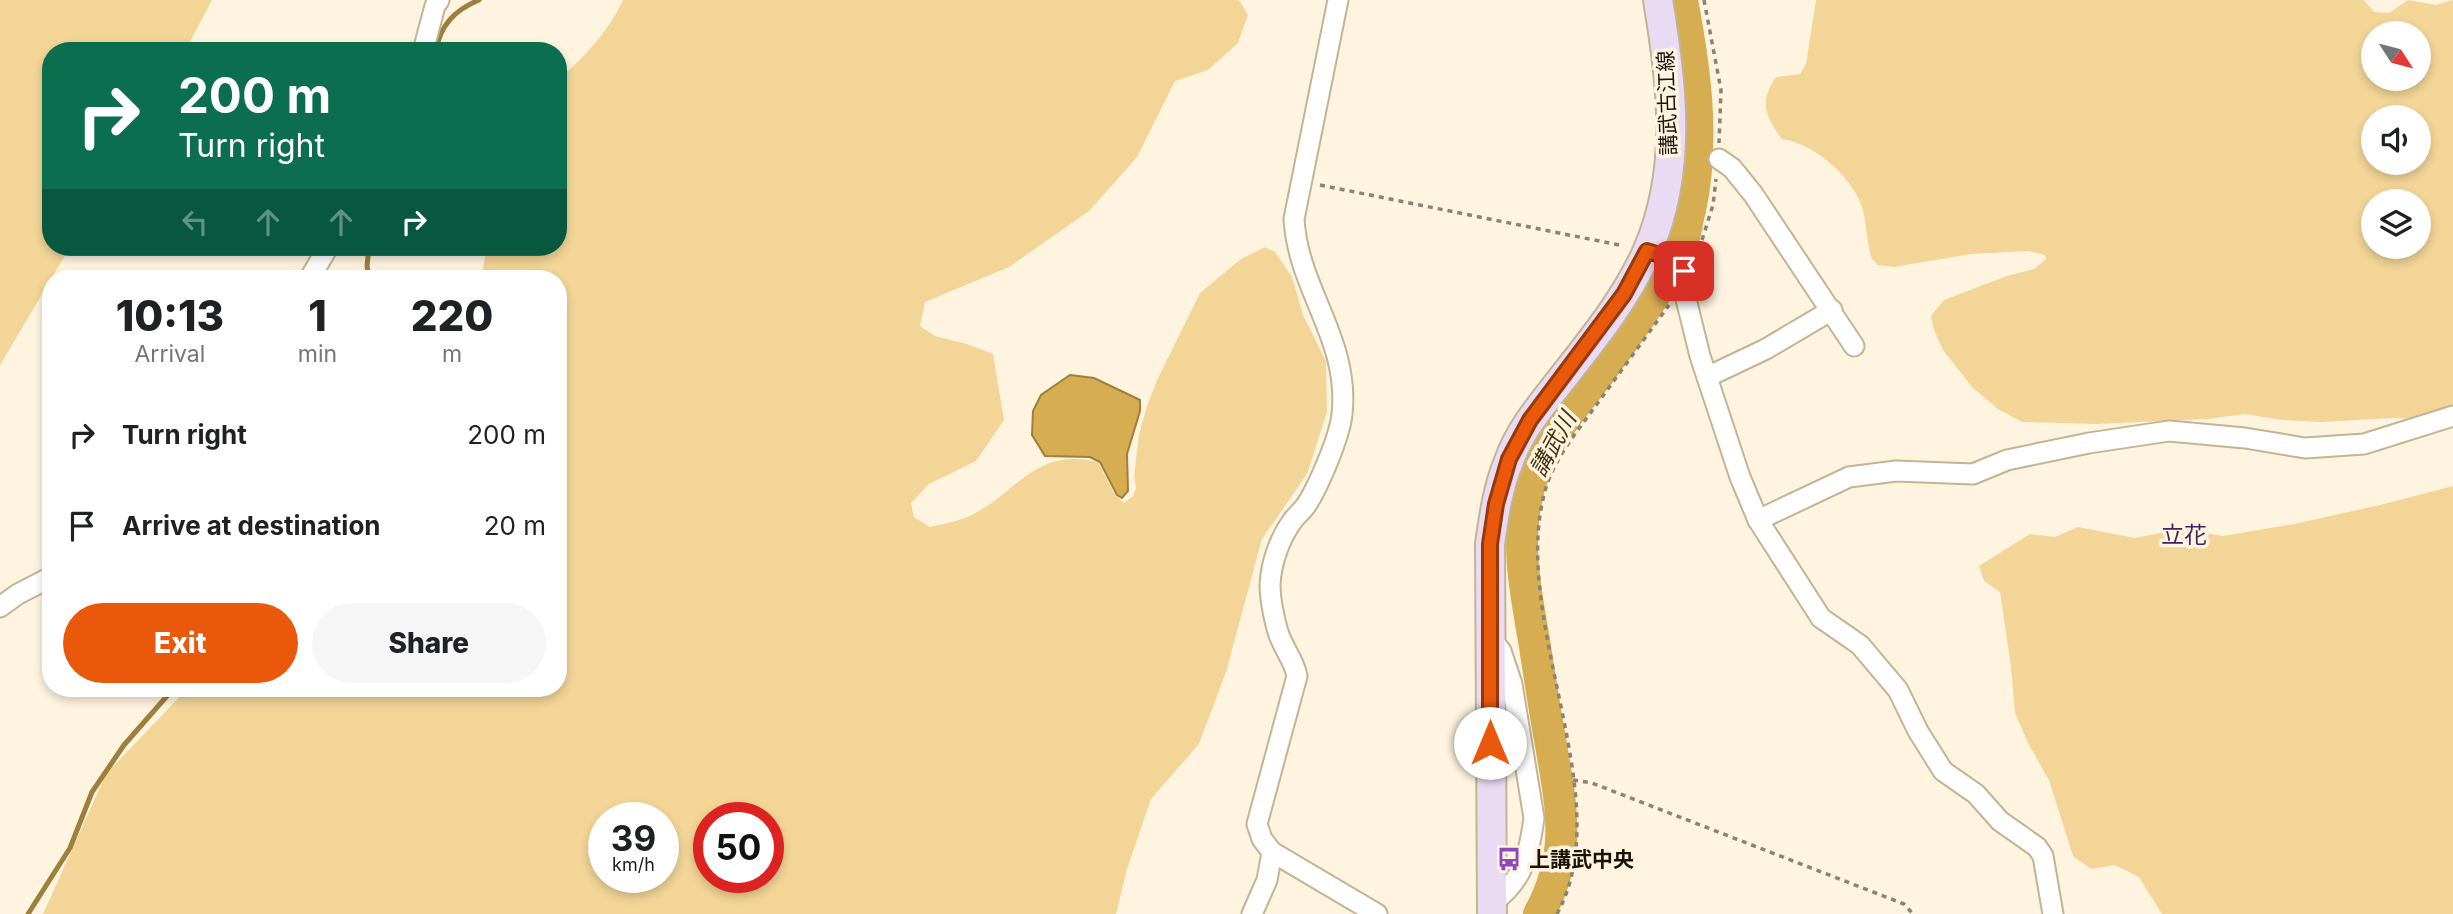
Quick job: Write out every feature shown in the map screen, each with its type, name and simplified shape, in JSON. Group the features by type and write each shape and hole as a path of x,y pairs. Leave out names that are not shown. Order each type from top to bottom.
{"main road":[{"name":"講武古江線","path":"1492,909 1489,637 1490,544 1496,504 1509,459 1530,420 1655,254 1672,142 1671,76 1658,0"}],"street":[{"path":"425,42 439,0"},
{"path":"1338,0 1294,219 1295,244 1339,357 1343,387 1342,417 1329,457 1307,504 1293,520 1278,545 1270,585 1278,632 1295,666 1297,676 1257,824 1262,839 1272,852 1377,914"},
{"path":"1719,159 1732,168 1753,194 1854,346"},
{"path":"1655,254 1686,274 1686,299 1707,377 1740,477 1758,520 1821,618 1860,645 1898,690 1942,771 1976,794 2000,821 2037,847 2043,856 2053,914"},
{"path":"1707,377 1766,349 1832,310"},
{"path":"1758,520 1849,478 1896,471 1973,474 2007,460 2089,443 2169,431 2245,438 2305,448 2364,444 2453,416"},
{"path":"0,607 42,582"},
{"path":"1489,637 1501,651 1512,684 1534,818 1532,837 1519,875 1509,891 1492,909"},
{"path":"1252,914 1266,880 1272,852"}],"path":[{"path":"1557,914 1570,883 1576,854 1576,822 1573,780 1546,645 1542,608 1537,554 1544,494 1564,449 1686,274 1713,205 1719,159 1721,90 1704,0"},
{"path":"1300,181 1655,254"},
{"path":"1573,780 1592,783 1903,904 1913,914"}],"shaded area":[{"path":"0,0 212,0 190,42 42,42 42,256 65,256 56,270 42,270 42,294 0,365"},
{"path":"623,0 1239,0 1248,15 1238,43 1208,70 1175,81 1137,157 1089,211 1009,267 925,302 920,326 935,336 993,354 1004,420 976,461 929,484 911,503 914,517 930,527 967,517 984,508 1026,476 1057,461 1076,459 1098,462 1115,495 1124,503 1133,496 1136,488 1134,476 1139,435 1147,406 1200,293 1241,259 1265,247 1275,252 1292,277 1303,315 1326,361 1327,412 1307,474 1262,539 1226,672 1199,744 1151,799 1127,869 1116,914 43,914 106,774 179,697 567,697 567,270 483,270 485,256 567,256 567,71 595,43"},
{"path":"1816,0 2364,0 2374,12 2389,13 2408,0 2436,5 2453,0 2453,406 2418,419 2322,422 2282,420 2245,414 2207,419 2097,424 2022,422 1998,409 1972,387 1943,350 1931,316 1944,300 2007,276 2034,269 2046,259 2045,255 2028,251 1971,254 1894,267 1878,265 1870,252 1861,204 1848,182 1818,154 1782,139 1768,116 1767,94 1776,77 1800,74 1806,64"},
{"path":"1070,375 1094,378 1140,400 1140,411 1127,454 1128,491 1122,498 1117,495 1100,462 1090,457 1045,456 1032,435 1033,411 1041,395"},
{"path":"2453,486 2453,914 2162,914 2139,877 2115,865 2091,869 2073,856 2049,780 2015,713 2000,592 1984,581 1979,566 2030,534 2055,537 2078,527 2135,538 2181,529 2223,536 2294,524"}],"waterway":[{"path":"438,42 450,20 479,0"},
{"name":"講武川","path":"1539,914 1557,870 1561,828 1558,786 1525,583 1522,545 1525,507 1535,470 1552,438 1649,304 1683,241 1694,184 1697,131 1691,52 1682,0"},
{"path":"368,256 368,270"},
{"path":"28,914 70,848 92,792 124,745 166,697"}],"place":[{"name":"上講武中央","path":"1509,859"}],"district":[{"name":"立花","path":"2184,535"}],"route":[{"path":"1490,743 1490,544 1496,504 1509,459 1530,420 1624,294 1647,251 1663,256 1684,271"}]}
